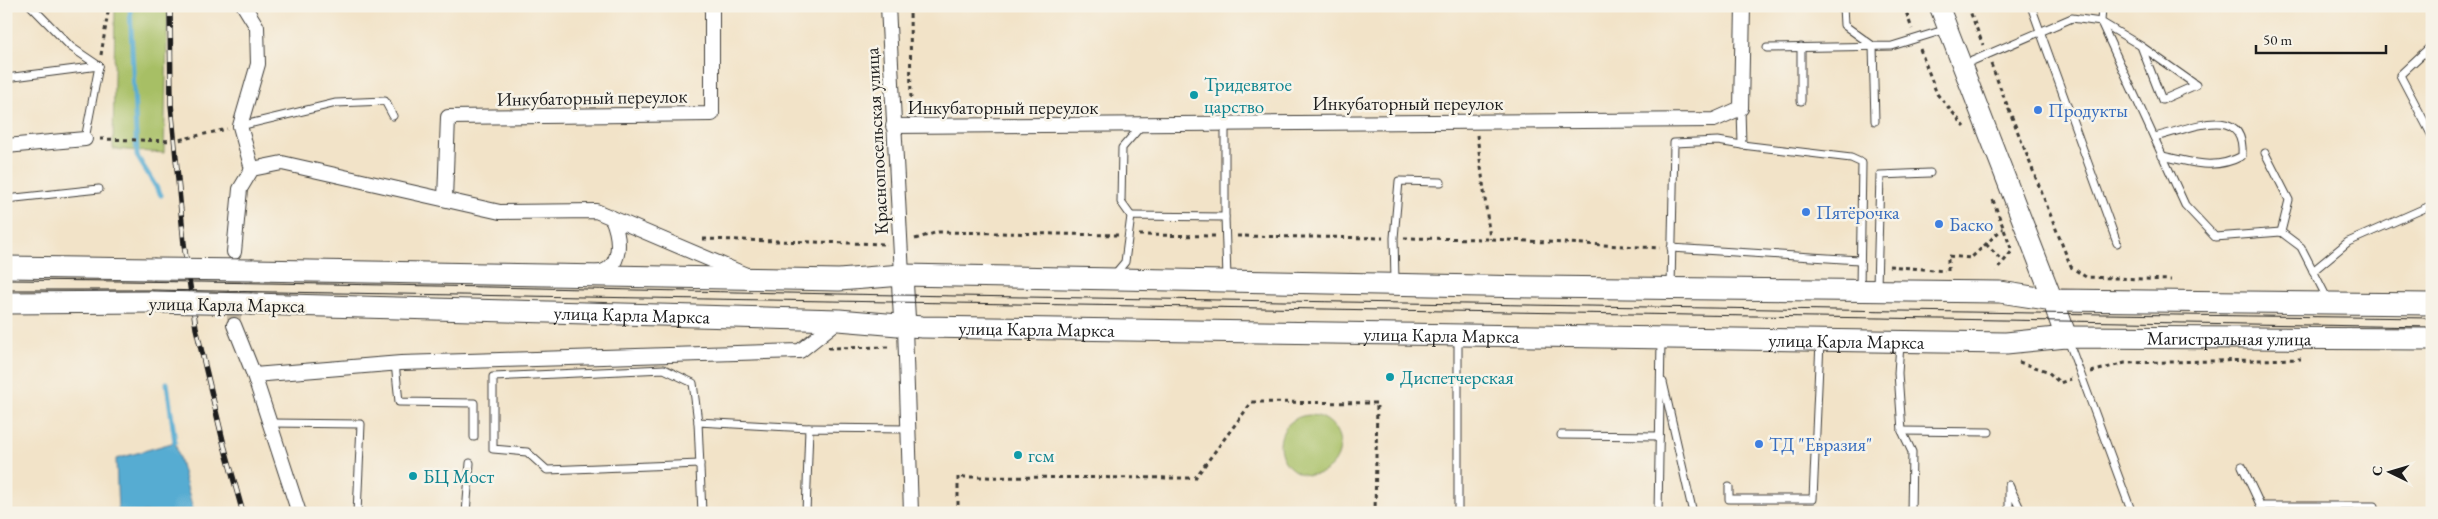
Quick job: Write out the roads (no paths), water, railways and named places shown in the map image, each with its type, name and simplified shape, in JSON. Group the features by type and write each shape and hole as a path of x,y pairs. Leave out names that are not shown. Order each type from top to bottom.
{"main road":[{"name":"улица Карла Маркса","path":"6,267 839,280 902,275 2000,292 2053,300"},
{"path":"902,275 905,326"},
{"name":"Магистральная улица","path":"2053,300 2432,304"},
{"path":"2053,300 2066,337"},
{"name":"улица Карла Маркса","path":"6,303 152,302 252,304 839,320 905,326 1820,339 2006,344 2066,337"},
{"name":"Магистральная улица","path":"2066,337 2432,339"}],"street":[{"path":"234,252 240,189 252,169 240,126 258,64 257,28 244,6"},
{"name":"Инкубаторный переулок","path":"445,199 448,117 712,114 712,6"},
{"name":"Краснопосельская улица","path":"888,6 902,275"},
{"path":"1741,108 1743,6"},
{"path":"1939,6 2053,300"},
{"name":"Инкубаторный переулок","path":"893,126 1714,120 1741,108"},
{"path":"6,146 85,139"},
{"path":"252,169 282,163 500,212 596,211 754,279"},
{"path":"577,275 603,272 614,262 619,249 618,232 612,218"},
{"path":"254,375 398,363 800,351 839,320"},
{"path":"234,325 254,375 299,513"},
{"path":"905,326 911,513"}],"lane":[{"path":"31,6 71,47 99,66"},
{"path":"1843,6 1844,25 1873,46"},
{"path":"2031,6 2117,243"},
{"path":"2102,6 2101,22 2185,205 2215,237 2281,232 2301,247 2330,303"},
{"path":"1962,65 2072,18 2101,22 2141,46 2196,85 2162,100 2141,46"},
{"path":"1767,48 1892,46 1948,29"},
{"path":"2432,45 2400,75 2432,136"},
{"path":"1873,46 1875,120"},
{"path":"1800,47 1801,101"},
{"path":"6,78 99,66"},
{"path":"85,139 99,66"},
{"path":"240,126 336,103 385,101 393,116"},
{"path":"1741,108 1742,145"},
{"path":"2154,136 2171,134 2187,126 2223,123 2233,127 2243,142 2242,156 2229,163 2210,166 2162,156"},
{"path":"1111,279 1126,262 1131,216 1121,202 1122,148 1142,124"},
{"path":"1226,124 1225,217 1228,281"},
{"path":"1671,288 1674,143 1718,142 1851,158 1862,163 1859,260 1868,291"},
{"path":"2265,153 2289,200 2281,232"},
{"path":"1868,291 1877,265 1880,175 1930,173"},
{"path":"1395,284 1394,238 1398,181 1441,182"},
{"path":"6,199 99,189"},
{"path":"2313,271 2348,242 2432,205"},
{"path":"1131,216 1225,217"},
{"path":"1671,248 1859,260"},
{"path":"1458,335 1458,513"},
{"path":"2066,337 2082,375 2132,513"},
{"path":"1658,513 1661,338"},
{"path":"1729,487 1729,499 1813,499 1820,339"},
{"path":"1900,342 1898,373 1902,431 1912,452 1911,513"},
{"path":"398,363 399,402 474,403 474,438"},
{"path":"700,464 547,470 527,452 492,449 493,377 664,369 693,383 698,422 700,464 702,513"},
{"path":"1660,372 1694,513"},
{"path":"698,422 809,428 908,429"},
{"path":"269,423 361,424 357,513"},
{"path":"806,513 809,428"},
{"path":"1902,431 1989,432"},
{"path":"1562,435 1660,436"},
{"path":"466,513 470,463"},
{"path":"2242,466 2263,509 2374,506 2374,513"},
{"path":"2008,513 2009,484 2022,513"}],"water":[{"path":"175,442 194,513 118,513 116,459"}],"waterway":[{"path":"130,6 137,156 161,195"},
{"path":"167,383 175,442"}],"tunnel":[{"path":"234,263 234,325"}],"tram line":[{"path":"6,280 1879,311 2432,318"},
{"path":"6,290 152,290 2432,327"}],"railway":[{"path":"170,6 171,104 184,244 196,328 224,445 243,513"}],"place":[{"name":"Тридевятое царство","path":"1194,95"},
{"name":"Продукты","path":"2038,110"},
{"name":"Пятёрочка","path":"1806,212"},
{"name":"Баско","path":"1939,224"},
{"name":"Диспетчерская","path":"1390,377"},
{"name":"ТД \"Евразия\"","path":"1759,444"},
{"name":"гсм","path":"1018,455"},
{"name":"БЦ Мост","path":"413,476"}]}
